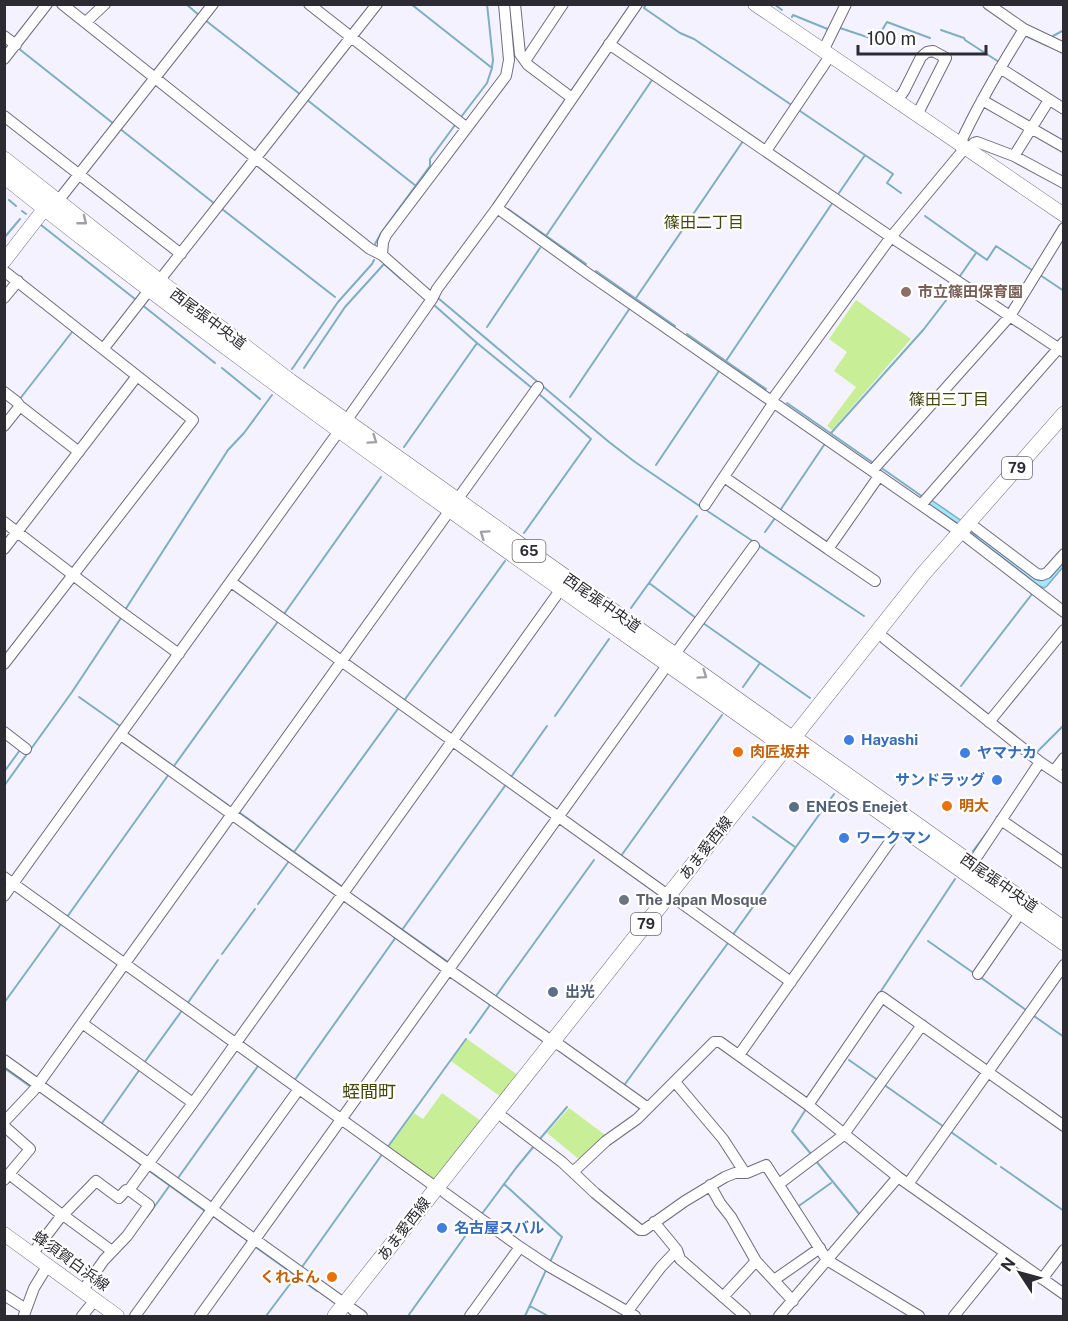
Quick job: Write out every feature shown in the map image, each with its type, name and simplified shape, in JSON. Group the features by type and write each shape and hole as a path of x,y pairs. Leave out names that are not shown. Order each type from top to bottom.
{"main road":[{"name":"西尾張中央道","path":"4,159 52,203 155,285 290,381 342,426 794,745 972,864 1064,929"},
{"name":"西尾張中央道","path":"4,176 52,203"},
{"name":"あま愛西線","path":"794,745 884,638 1064,414"},
{"name":"あま愛西線","path":"335,1317 351,1312 441,1190 794,745 924,573 969,530 1064,430"},
{"name":"西尾張中央道","path":"454,505 561,589 671,659"},
{"name":"西尾張中央道","path":"794,745 901,826 1064,943"},
{"name":"あま愛西線","path":"441,1190 504,1118 557,1044"}],"street":[{"path":"4,59 47,4"},
{"path":"62,4 255,159 370,249 382,255 432,299"},
{"path":"86,22 105,4"},
{"path":"4,261 79,174 213,4"},
{"path":"309,4 467,128"},
{"path":"104,348 181,254 377,4"},
{"path":"382,255 386,235 506,76 509,60 504,4"},
{"path":"515,4 520,54 528,65 572,98"},
{"path":"525,61 563,4"},
{"path":"4,896 9,880 121,735 231,582 496,208 637,4"},
{"path":"755,4 1064,215"},
{"path":"766,151 827,53 828,42 846,4"},
{"path":"988,4 1024,29 1064,48"},
{"path":"705,504 773,401 891,237 964,147 982,100 1024,29"},
{"path":"4,36 16,45"},
{"path":"609,44 891,237 1062,348 921,505"},
{"path":"897,101 921,57 933,51 946,58 917,115"},
{"path":"1000,68 1063,107"},
{"path":"982,100 1064,147"},
{"path":"1014,156 1050,100"},
{"path":"4,116 181,254"},
{"path":"964,147 977,142 1014,156 1064,183"},
{"path":"496,208 921,505 969,530 1037,574 1047,573 1064,554"},
{"path":"828,549 876,473 1010,316 1064,228"},
{"path":"4,271 193,420 4,664"},
{"path":"4,298 18,281"},
{"path":"4,549 137,376"},
{"path":"112,1251 7,1177 30,1149 4,1124 38,1084 538,387"},
{"path":"4,392 79,452"},
{"path":"4,426 20,406"},
{"path":"724,477 875,581"},
{"path":"4,522 179,654"},
{"path":"969,530 1064,612"},
{"path":"200,1317 754,546"},
{"path":"231,582 791,982"},
{"path":"33,1253 62,1215 96,1181 119,1198 126,1190 129,1190 561,589"},
{"path":"989,722 1064,630"},
{"path":"884,638 1059,775 1064,758"},
{"path":"4,732 26,749"},
{"path":"121,735 449,970 648,1108"},
{"path":"972,864 1040,762"},
{"path":"1002,820 1064,863"},
{"path":"739,1055 901,826"},
{"path":"9,880 520,1247 631,1314 661,1267 677,1250"},
{"path":"978,974 1021,912"},
{"path":"908,1184 1064,965"},
{"path":"808,1105 882,997 1064,1126"},
{"path":"82,1023 193,1103"},
{"path":"779,1184 845,1134 922,1025"},
{"path":"573,1172 606,1142 637,1119 714,1042 720,1042 808,1105 898,1177 1064,1294"},
{"path":"4,1060 256,1240 351,1312"},
{"path":"675,1082 723,1139 745,1173"},
{"path":"135,1317 299,1089"},
{"path":"504,1118 562,1162 595,1194 640,1230 644,1230 710,1185 735,1173 745,1173 766,1165 827,1260 919,1317"},
{"path":"779,1317 898,1177"},
{"path":"710,1185 756,1261 793,1301"},
{"path":"83,1290 104,1260 127,1236 149,1205 129,1190"},
{"path":"654,1222 677,1250 680,1259 745,1317"},
{"name":"蜂須賀白浜線","path":"4,1234 33,1253 117,1317"},
{"path":"470,1317 520,1247"},
{"path":"774,1280 820,1248"},
{"path":"1042,1279 1064,1250"},
{"path":"954,1317 1005,1253"},
{"path":"723,1297 756,1261"},
{"path":"4,1295 26,1313 34,1288 48,1265"},
{"path":"82,1317 95,1300"}],"green space":[{"path":"856,300 911,339 832,430 827,426 856,387 834,371 847,352 829,339"},
{"path":"467,1039 518,1075 501,1097 451,1061"},
{"path":"442,1093 481,1121 434,1181 387,1149 414,1113 423,1119"},
{"path":"569,1108 608,1137 581,1161 547,1133"}],"water":[{"path":"930,499 1038,580 1049,575 1063,558 1063,567 1047,586 1044,588 1039,586 976,536 927,503"}],"waterway":[{"path":"186,4 200,16"},
{"path":"411,4 492,68 487,83 461,117"},
{"path":"487,4 492,67"},
{"path":"646,4 644,8 680,33 694,39 793,106"},
{"path":"774,4 782,10"},
{"path":"792,17 793,15 830,30"},
{"path":"205,20 301,95"},
{"path":"837,27 876,40 887,22 930,38"},
{"path":"941,30 964,38 999,62"},
{"path":"1051,39 1064,30"},
{"path":"1023,38 1026,36 1048,46"},
{"path":"18,48 114,124"},
{"path":"546,236 652,80"},
{"path":"306,99 416,186"},
{"path":"800,111 893,174 887,183 901,193"},
{"path":"375,244 430,166 430,159 455,125"},
{"path":"119,128 215,204"},
{"path":"636,298 743,141"},
{"path":"839,193 865,155"},
{"path":"9,200 16,206"},
{"path":"726,361 833,202"},
{"path":"222,209 335,297"},
{"path":"508,209 586,264"},
{"path":"22,211 26,214"},
{"path":"925,216 987,260 996,246 1032,270"},
{"path":"4,238 20,219"},
{"path":"41,225 135,299"},
{"path":"487,327 540,248"},
{"path":"960,276 976,253"},
{"path":"292,369 338,302 374,260"},
{"path":"304,368 345,307 384,264 401,279"},
{"path":"596,271 675,326"},
{"path":"1040,275 1064,291"},
{"path":"831,433 924,329 957,286"},
{"path":"438,298 609,442 701,507"},
{"path":"141,304 215,363"},
{"path":"434,305 532,388"},
{"path":"570,397 630,308"},
{"path":"19,400 72,332"},
{"path":"687,334 766,389"},
{"path":"404,447 477,343"},
{"path":"222,368 260,399"},
{"path":"656,465 719,371"},
{"path":"524,533 591,439 539,394"},
{"path":"125,610 228,450 244,433 272,395"},
{"path":"787,403 872,462"},
{"path":"781,509 824,445"},
{"path":"883,469 923,497"},
{"path":"284,614 381,477"},
{"path":"706,510 754,542"},
{"path":"631,608 697,516"},
{"path":"765,532 775,518"},
{"path":"758,545 864,616"},
{"path":"403,702 505,561"},
{"path":"649,583 696,618"},
{"path":"961,686 1032,594"},
{"path":"31,749 121,618"},
{"path":"174,766 279,620"},
{"path":"703,623 760,663"},
{"path":"555,716 609,639"},
{"path":"743,687 760,663 810,698"},
{"path":"79,697 120,726"},
{"path":"294,852 400,706"},
{"path":"621,856 722,715"},
{"path":"1036,753 1064,725"},
{"path":"511,777 547,726"},
{"path":"131,736 228,805"},
{"path":"4,772 20,750"},
{"path":"4,786 27,754"},
{"path":"67,917 169,774"},
{"path":"402,930 507,783"},
{"path":"732,936 834,794"},
{"path":"240,813 341,886"},
{"path":"753,817 795,847"},
{"path":"973,851 988,831"},
{"path":"496,996 594,860"},
{"path":"258,904 289,861"},
{"path":"879,994 955,879"},
{"path":"366,904 448,962"},
{"path":"222,954 255,909"},
{"path":"4,1003 61,924"},
{"path":"294,1081 396,937"},
{"path":"928,941 975,974"},
{"path":"625,1084 728,943"},
{"path":"187,1004 218,960"},
{"path":"980,977 1026,1010"},
{"path":"470,1033 490,1005"},
{"path":"144,1063 183,1009"},
{"path":"1034,1016 1064,1037"},
{"path":"387,1148 466,1039"},
{"path":"849,1060 879,1081"},
{"path":"178,1178 258,1066"},
{"path":"4,1068 31,1087"},
{"path":"102,1123 140,1069"},
{"path":"883,1084 944,1127"},
{"path":"539,1140 567,1107"},
{"path":"805,1108 792,1131 811,1154"},
{"path":"951,1132 996,1164"},
{"path":"481,1215 534,1146"},
{"path":"302,1267 383,1153"},
{"path":"131,1157 143,1166"},
{"path":"816,1161 860,1215"},
{"path":"1001,1167 1064,1211"},
{"path":"148,1170 205,1211"},
{"path":"796,1208 831,1183"},
{"path":"504,1184 562,1237 549,1264"},
{"path":"147,1217 170,1185"},
{"path":"213,1216 248,1241"},
{"path":"408,1316 476,1221"},
{"path":"257,1248 317,1291"},
{"path":"525,1316 547,1268"},
{"path":"266,1316 296,1276"},
{"path":"530,1306 548,1316"}],"place":[{"name":"市立篠田保育園","path":"906,292"},
{"name":"Hayashi","path":"849,740"},
{"name":"肉匠坂井","path":"738,752"},
{"name":"ヤマナカ","path":"965,753"},
{"name":"サンドラッグ","path":"997,780"},
{"name":"明大","path":"947,806"},
{"name":"ENEOS Enejet","path":"794,807"},
{"name":"ワークマン","path":"844,838"},
{"name":"The Japan Mosque","path":"624,900"},
{"name":"出光","path":"553,992"},
{"name":"名古屋スバル","path":"442,1228"},
{"name":"くれよん","path":"332,1277"}],"district":[{"name":"篠田二丁目","path":"704,222"},
{"name":"篠田三丁目","path":"949,399"},
{"name":"蛭間町","path":"369,1092"}]}
